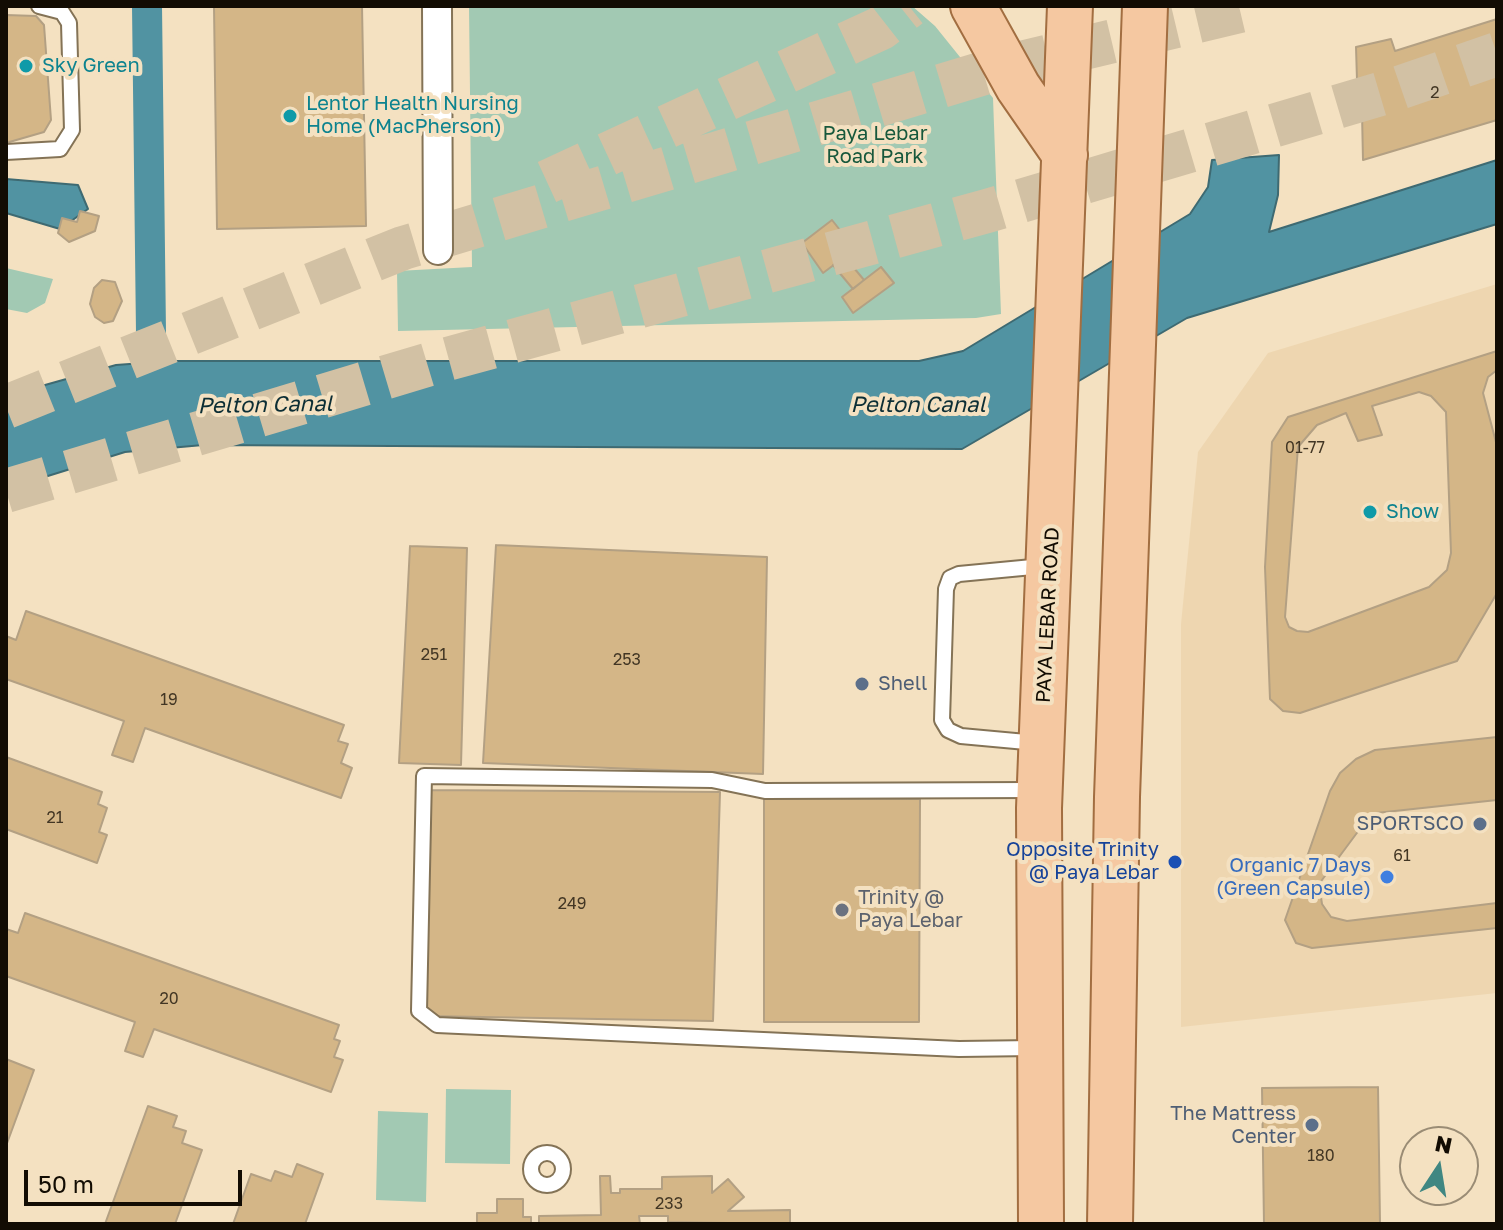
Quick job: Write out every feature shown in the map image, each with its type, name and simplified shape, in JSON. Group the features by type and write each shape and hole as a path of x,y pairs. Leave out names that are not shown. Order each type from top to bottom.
{"main road":[{"path":"973,6 1018,87 1065,155"},
{"name":"PAYA LEBAR ROAD","path":"1041,1224 1038,1048 1040,790 1070,6"},
{"path":"1110,1224 1117,797 1145,24 1178,6"}],"street":[{"path":"437,6 438,250"}],"lane":[{"path":"6,152 60,149 72,130 69,23 62,12 39,6"},
{"path":"1042,743 961,736 948,730 942,720 946,589 950,578 959,574 1051,565"},
{"path":"1038,1048 959,1049 437,1025 419,1011 424,776 712,780 765,791 1040,790"}],"shaded area":[{"path":"1497,284 1497,993 1181,1027 1181,624 1198,452 1268,353"}],"green space":[{"name":"Paya Lebar Road Park","path":"469,6 912,6 935,26 993,98 1001,314 976,318 398,331 397,271 472,267"},
{"path":"6,268 53,279 45,303 27,313 6,309"},
{"path":"446,1089 511,1090 510,1164 445,1163"},
{"path":"378,1111 428,1113 426,1202 376,1200"}],"water":[{"name":"Pelton Canal","path":"1279,155 1278,195 1269,232 1497,160 1497,224 1187,318 962,449 203,445 125,452 6,489 6,396 116,365 170,361 919,361 963,351 1190,214 1208,187 1212,160"},
{"path":"6,179 78,185 88,209 60,229 6,213"}],"building":[{"name":"Lentor Health Nursing Home (MacPherson)","path":"214,6 362,6 366,226 217,229"},
{"name":"Sky Green","path":"6,15 36,16 44,25 51,120 44,132 6,143"},
{"path":"1497,19 1497,120 1363,160 1362,113 1377,106 1368,77 1357,80 1356,47 1391,39 1395,51"},
{"path":"80,211 99,216 95,231 69,242 58,233 62,218 77,222"},
{"path":"832,220 855,249 823,273 802,243"},
{"path":"844,256 864,280 853,289 833,265"},
{"path":"881,267 894,283 853,313 842,297"},
{"path":"102,280 115,282 122,301 113,321 104,323 95,317 90,304 94,288"},
{"path":"1497,351 1497,593 1457,661 1300,713 1283,711 1270,699 1265,567 1272,442 1288,417"},
{"path":"1497,370 1497,446 1483,393 1488,377"},
{"name":"Show","path":"1419,392 1431,396 1446,412 1451,553 1447,570 1429,587 1308,632 1289,627 1285,617 1298,447 1317,425 1346,413 1358,441 1382,435 1372,406"},
{"path":"496,545 767,557 763,774 483,763"},
{"path":"410,546 467,548 461,765 399,763"},
{"path":"26,611 344,725 338,741 348,744 341,763 352,768 341,798 145,728 133,762 112,755 124,721 6,679 6,636 16,640"},
{"path":"1497,737 1497,928 1312,948 1296,943 1285,920 1330,791 1340,773 1356,759 1375,750"},
{"path":"6,757 102,792 98,804 107,808 99,832 107,835 97,863 6,829"},
{"path":"429,790 720,792 713,1021 425,1016"},
{"name":"Trinity @ Paya Lebar","path":"764,798 920,799 919,1022 764,1022"},
{"path":"1497,800 1497,903 1347,921 1331,917 1322,904 1319,884 1365,822 1376,813"},
{"path":"25,913 339,1025 334,1039 340,1041 334,1057 343,1060 331,1092 154,1029 143,1057 125,1051 135,1022 6,976 6,929 18,933"},
{"path":"6,1059 34,1070 6,1146"},
{"path":"1378,1087 1380,1224 1264,1224 1262,1088"},
{"path":"148,1106 177,1116 173,1127 186,1131 182,1143 202,1150 175,1224 105,1224"},
{"path":"297,1164 323,1174 305,1224 233,1224 251,1174 271,1181 275,1171 292,1177"},
{"path":"600,1176 610,1176 611,1193 620,1193 620,1189 662,1189 662,1177 712,1176 712,1193 728,1179 744,1197 728,1211 790,1210 790,1224 668,1222 668,1216 639,1216 640,1224 539,1224 539,1216 601,1215"},
{"path":"497,1199 523,1199 523,1217 531,1217 531,1224 477,1224 477,1213 497,1213"}],"waterway":[{"path":"147,6 151,333"}],"tunnel":[{"path":"547,182 881,28 909,6"},
{"path":"6,407 403,248 1004,67 1261,6"},
{"path":"6,491 440,361 987,211 1387,92 1497,54"}],"place":[{"name":"Sky Green","path":"26,66"},
{"name":"Lentor Health Nursing Home (MacPherson)","path":"290,116"},
{"name":"Show","path":"1370,512"},
{"name":"Shell","path":"862,684"},
{"name":"SPORTSCO","path":"1480,824"},
{"name":"Opposite Trinity @ Paya Lebar","path":"1175,862"},
{"name":"Organic 7 Days (Green Capsule)","path":"1387,877"},
{"name":"Trinity @ Paya Lebar","path":"842,910"},
{"name":"The Mattress Center","path":"1312,1125"}]}
